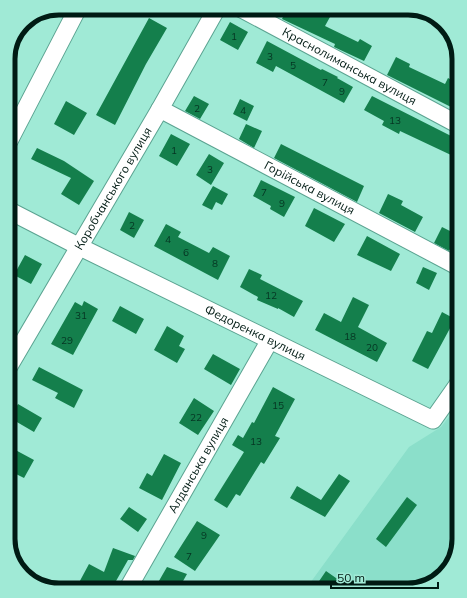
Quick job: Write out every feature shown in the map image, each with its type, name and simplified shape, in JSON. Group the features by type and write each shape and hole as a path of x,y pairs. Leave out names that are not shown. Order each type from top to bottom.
{"street":[{"path":"15,130 74,15"},
{"name":"Коробчанського вулиця","path":"15,356 78,246 160,109 213,15"},
{"name":"Краснолиманська вулиця","path":"253,15 452,121"},
{"name":"Горійська вулиця","path":"160,109 452,263"},
{"name":"Федоренка вулиця","path":"15,214 433,420 452,393"},
{"name":"Алданська вулиця","path":"131,583 270,340"}],"shaded area":[{"path":"452,413 452,545 449,556 443,566 433,576 417,582 310,583 409,447 441,427"}],"building":[{"path":"284,15 326,15 330,17 325,26 358,42 360,39 372,46 364,61 334,47 335,44 282,19"},
{"path":"149,18 167,28 146,64 115,125 96,115"},
{"path":"230,22 248,32 238,50 220,40"},
{"path":"267,41 321,70 322,69 338,77 337,78 353,87 344,103 276,66 273,72 256,63"},
{"path":"396,57 410,64 409,67 445,84 448,78 452,80 452,108 387,75"},
{"path":"194,96 209,104 200,119 185,111"},
{"path":"372,96 452,136 452,153 451,155 400,131 399,134 382,125 384,121 364,110"},
{"path":"240,99 254,106 247,121 233,114"},
{"path":"66,101 87,113 74,135 54,124"},
{"path":"246,124 262,131 254,148 239,139"},
{"path":"171,134 190,144 177,166 159,156"},
{"path":"281,144 364,186 357,202 274,158"},
{"path":"37,148 64,161 94,181 79,205 61,194 71,178 31,159"},
{"path":"209,154 224,163 211,185 196,175"},
{"path":"261,180 295,197 284,217 270,209 271,206 253,196"},
{"path":"213,186 228,194 222,205 216,202 212,210 202,205"},
{"path":"388,194 403,201 401,205 423,217 415,232 379,213"},
{"path":"314,208 345,224 334,242 305,226"},
{"path":"129,212 144,220 134,238 120,230"},
{"path":"166,224 181,232 178,237 209,253 213,247 230,256 218,280 154,246"},
{"path":"442,227 452,232 452,246 449,251 434,243"},
{"path":"367,236 400,254 391,271 357,255"},
{"path":"25,255 42,264 31,284 15,276"},
{"path":"423,267 437,273 429,290 416,283"},
{"path":"249,269 262,275 260,279 303,301 294,317 278,308 257,300 258,297 240,287"},
{"path":"353,297 369,305 358,327 387,343 377,362 315,330 324,313 341,322"},
{"path":"84,301 98,309 73,355 51,344 75,302 82,306"},
{"path":"120,306 144,319 136,334 112,321"},
{"path":"442,312 452,317 452,325 428,369 412,361 427,331 432,333"},
{"path":"167,326 184,336 179,346 185,349 177,363 154,350"},
{"path":"213,354 240,369 231,385 204,369"},
{"path":"39,367 83,390 74,408 55,398 58,393 32,380"},
{"path":"273,387 295,399 275,436 280,438 264,464 261,462 240,496 236,494 227,508 214,500 244,452 232,445 238,435 243,438 252,422 254,423"},
{"path":"194,398 214,411 198,435 179,423"},
{"path":"18,404 42,418 34,432 15,421 15,409"},
{"path":"15,450 34,460 24,478 15,474"},
{"path":"164,454 181,463 162,500 139,488 147,473 152,476"},
{"path":"339,474 350,481 325,517 290,498 297,486 321,500"},
{"path":"407,497 417,505 386,547 376,539"},
{"path":"129,507 147,519 138,532 120,519"},
{"path":"197,521 220,535 195,571 174,557"},
{"path":"113,548 135,556 133,560 128,560 115,583 79,583 89,564 104,572"},
{"path":"167,567 187,574 182,583 158,583"},
{"path":"326,571 343,583 318,583"}]}
